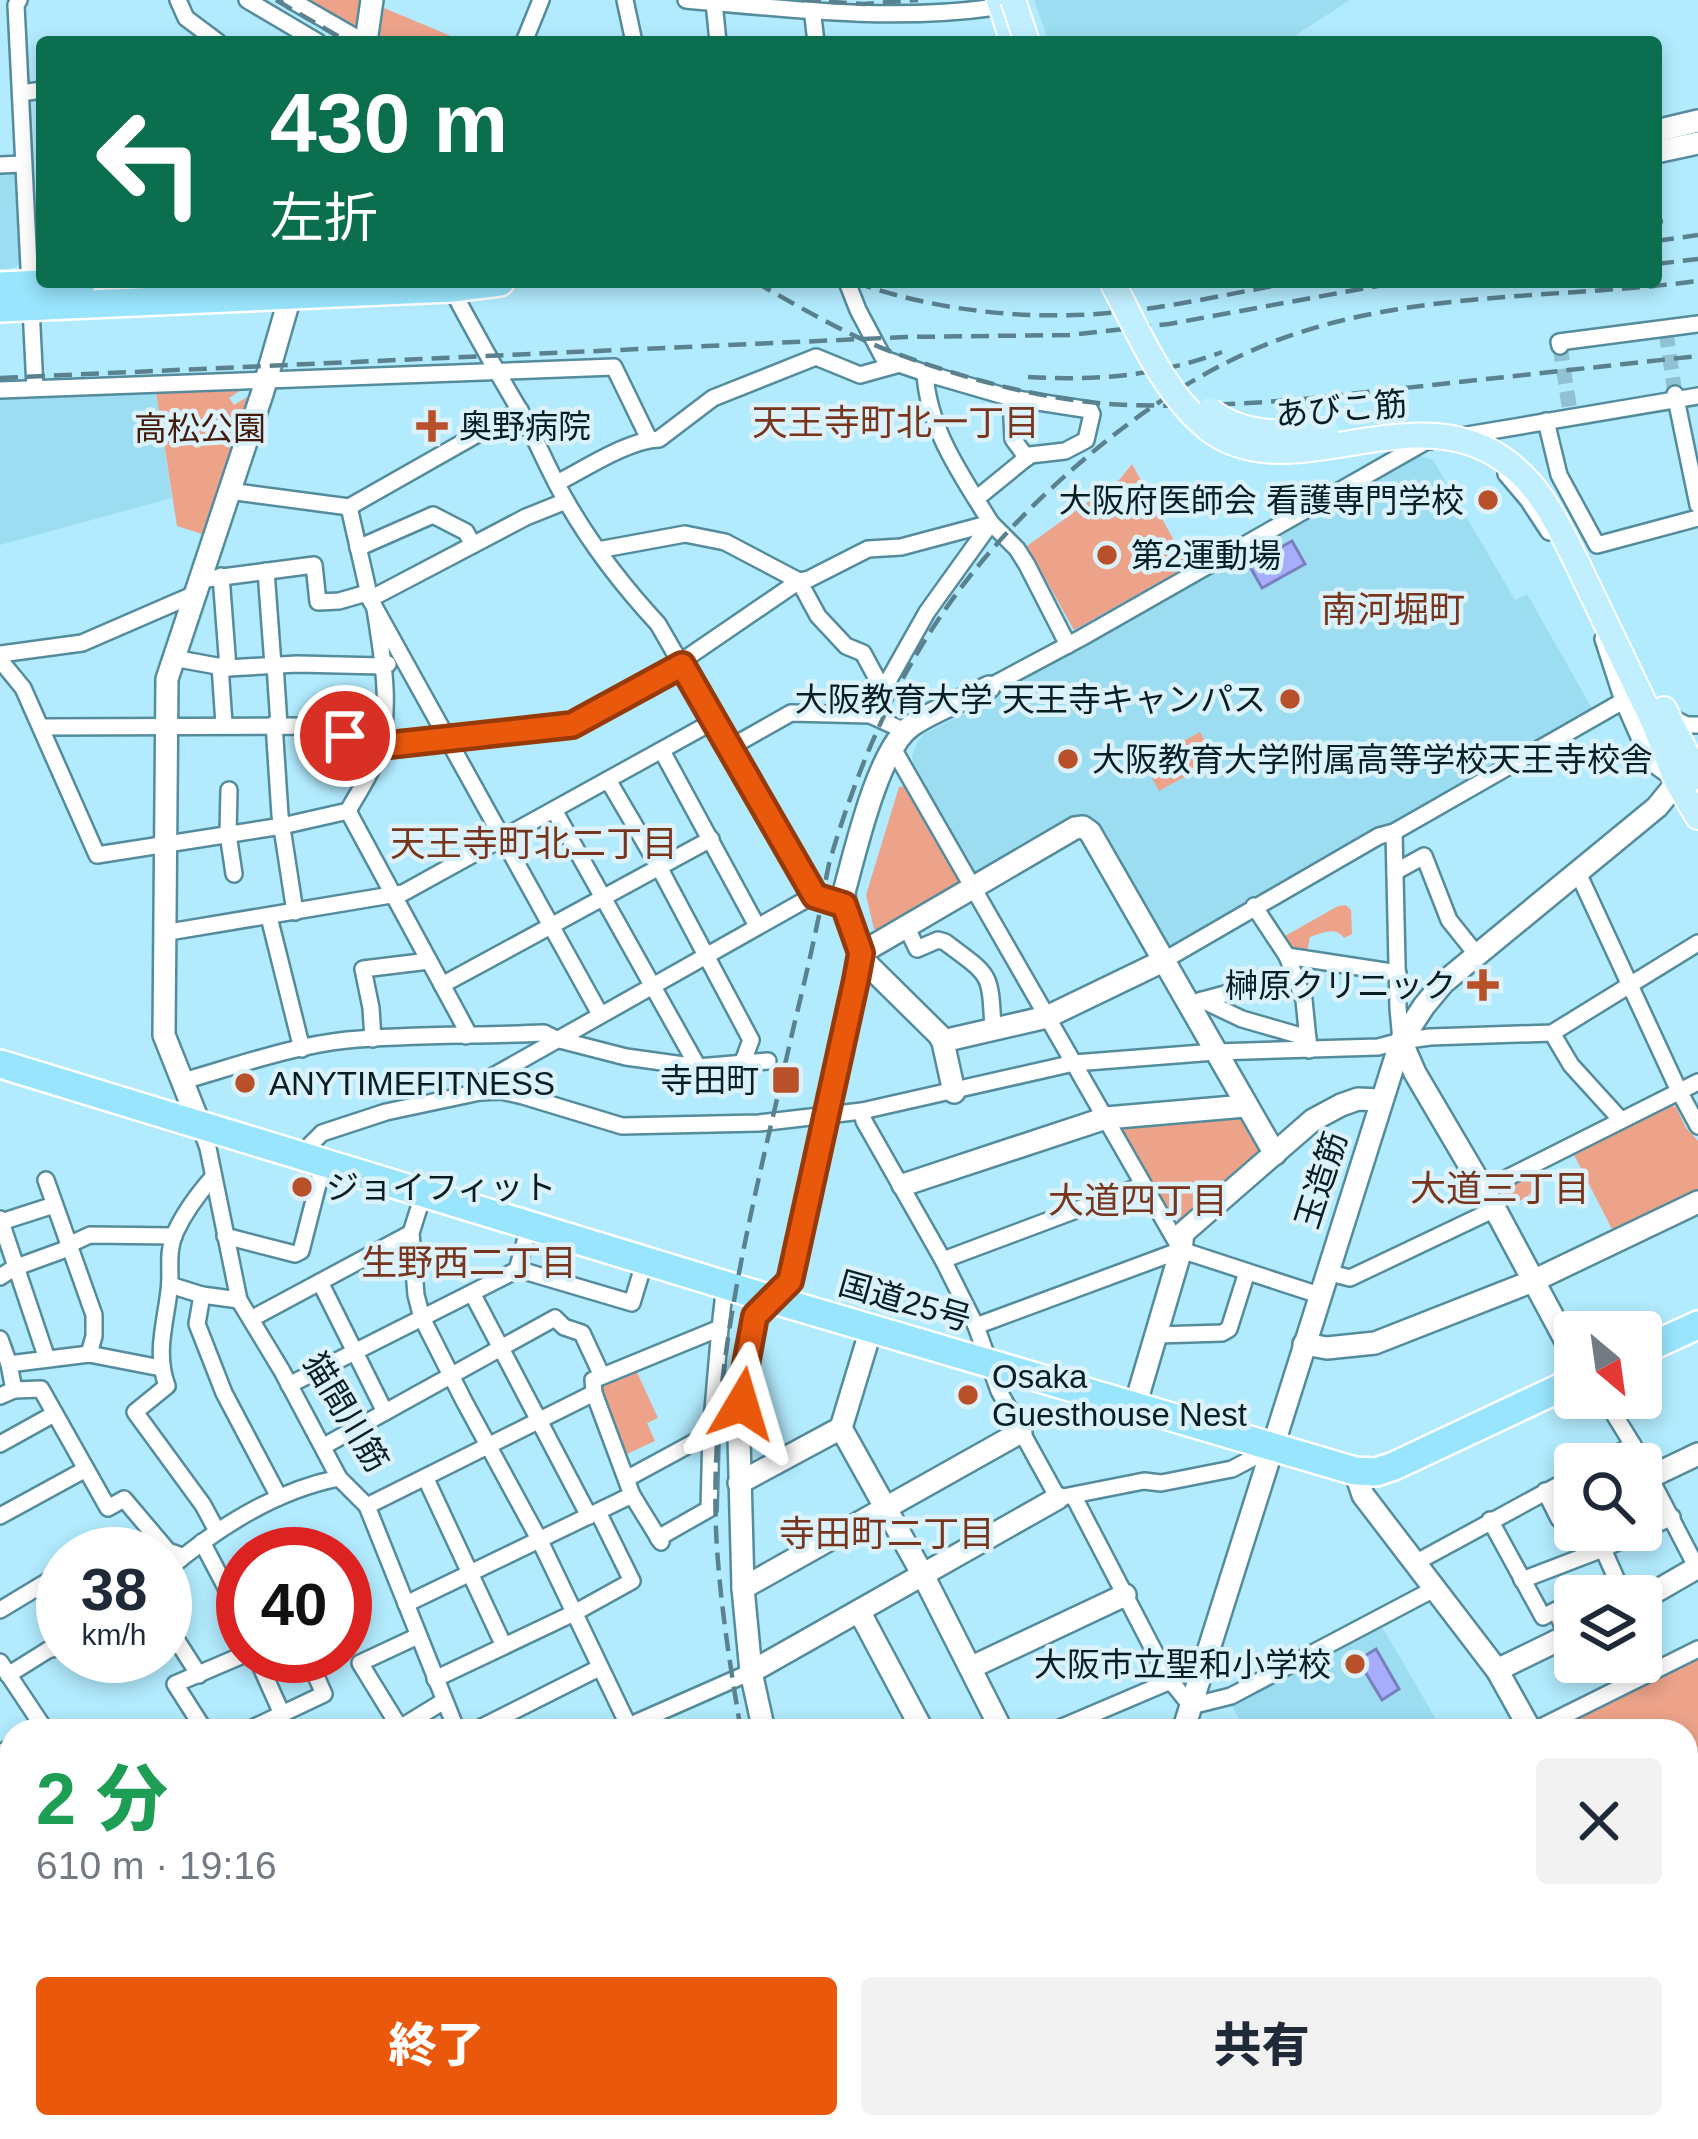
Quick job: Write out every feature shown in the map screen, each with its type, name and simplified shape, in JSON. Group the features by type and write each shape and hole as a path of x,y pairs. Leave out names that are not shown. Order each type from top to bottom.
{"highway":[{"path":"0,286 31,296 451,288"},
{"path":"0,308 60,288"},
{"name":"国道25号","path":"0,1064 1355,1472"},
{"path":"1662,1341 1698,1325"},
{"path":"1355,1472 1394,1466 1554,1391"}],"main road":[{"path":"1004,2 1009,36"},
{"path":"1004,2 1026,36"},
{"name":"あびこ筋","path":"1115,288 1166,382 1189,411 1211,431 1245,447 1286,451 1408,434 1442,435 1487,450 1522,474 1582,557 1691,771"},
{"name":"あびこ筋","path":"1132,288 1180,375 1200,402 1221,419 1283,433 1407,419 1446,420 1493,436 1534,464 1567,507 1582,557 1654,723 1691,771"},
{"path":"1691,771 1698,818"}],"street":[{"path":"19,0 35,388"},
{"path":"178,0 186,18 205,36"},
{"path":"247,0 308,36"},
{"path":"291,0 354,36"},
{"path":"366,36 372,0"},
{"path":"526,36 541,0"},
{"path":"625,0 633,36"},
{"path":"686,0 912,15 1004,2"},
{"path":"714,2 717,36"},
{"path":"812,6 815,36"},
{"path":"21,93 36,91"},
{"path":"1662,129 1698,121"},
{"path":"1662,151 1698,143"},
{"path":"0,165 23,164"},
{"path":"199,1123 164,1035 167,679 205,583 292,288"},
{"path":"451,288 566,502 626,590 658,624 815,896 844,905"},
{"path":"849,288 884,359 1011,398 1090,410 1086,440 1065,451 1030,455 976,499"},
{"path":"1560,346 1559,342 1693,324"},
{"path":"556,483 658,439 713,398 816,357 860,375 896,365"},
{"path":"0,390 614,367 649,439"},
{"path":"925,373 938,434 991,523 1017,549 1069,645"},
{"path":"955,1092 943,1041 861,955 844,905 864,818 899,740 1425,442 1698,396"},
{"path":"1676,397 1698,505"},
{"path":"1011,398 1013,439 1027,458"},
{"path":"229,491 349,506 520,410"},
{"path":"1546,422 1559,475 1597,545 1698,518"},
{"path":"1468,434 1478,454 1504,471 1528,500 1555,541 1599,629 1623,701 1651,762 1691,771"},
{"path":"349,506 371,600 384,666 384,724 379,754 348,811 97,855 23,688 0,657 82,643 205,583 266,571 314,565 318,602 371,600 526,517 566,502"},
{"path":"358,548 433,515 466,532 473,545"},
{"path":"41,727 310,726 380,746 572,725 682,665 799,581 868,549 901,547 991,523"},
{"path":"875,716 883,690 927,613 991,523"},
{"path":"598,550 685,534 725,542 799,581 818,616 846,646 863,653 883,690"},
{"path":"266,571 282,826 295,912"},
{"path":"205,583 224,667 224,724"},
{"path":"371,600 600,1015"},
{"path":"173,658 224,667 384,666 402,657"},
{"path":"943,1041 1047,1017 1163,961 1623,701"},
{"path":"729,748 791,713 875,716 899,740 973,886 1181,1250"},
{"path":"1667,716 1687,725 1698,724"},
{"path":"164,933 403,893 714,722"},
{"path":"662,751 757,926"},
{"name":"玉造筋","path":"1187,1719 1401,1040 1443,983 1657,807 1691,771"},
{"path":"608,780 751,1040 742,1064"},
{"path":"229,790 228,834 234,874"},
{"path":"554,810 698,1067"},
{"path":"348,811 466,1036"},
{"path":"761,1719 742,1588 739,1483 745,1370 755,1316 790,1281 861,955 1082,827 1090,832 1163,961 1195,1002 1215,1052 1275,1154"},
{"path":"1394,832 1401,1040 1554,1320"},
{"path":"442,985 710,839"},
{"path":"1395,872 1424,856 1449,920 1477,955"},
{"path":"1578,873 1698,1126"},
{"path":"480,1092 479,1084 815,896"},
{"path":"1254,907 1287,956 1304,1000 1309,1044"},
{"path":"268,917 302,1048"},
{"path":"906,926 917,949 938,940 945,942 986,973 992,1029"},
{"path":"225,1236 295,1254 301,1251 312,1158 322,1132 386,1112 480,1092 501,1091 622,1126 689,1126 825,1118 1074,1063 1309,1044 1378,1047 1430,1037 1552,1033 1698,943"},
{"path":"1287,956 1397,973"},
{"path":"374,1039 362,968 429,961"},
{"path":"1195,1002 1294,975"},
{"path":"1195,1002 1309,1044"},
{"path":"1552,1033 1571,1065 1621,1120"},
{"path":"183,1081 302,1048 374,1039 544,1034 626,1057 698,1067 768,1061"},
{"path":"1326,1272 1350,1278 1621,1120 1698,1082"},
{"path":"1135,1406 1183,1233 1313,1120 1358,1099 1381,1100"},
{"path":"903,1185 1106,1118 1245,1106"},
{"path":"862,1111 944,1260 976,1326 999,1391 1125,1595 1168,1682"},
{"name":"猫間川筋","path":"199,1123 239,1300 339,1478 367,1506 452,1719"},
{"path":"213,1177 199,1191 174,1236 167,1263 170,1285 160,1368 167,1387 135,1412 203,1505 216,1551"},
{"path":"46,1180 94,1315 89,1354"},
{"path":"944,1260 1143,1185"},
{"path":"424,1192 411,1233 422,1318 576,1612 622,1719"},
{"path":"1304,1344 1328,1348 1375,1343 1533,1281 1698,1202"},
{"path":"47,1359 7,1273 0,1220 54,1205"},
{"path":"517,1269 530,1224"},
{"path":"251,1319 411,1233"},
{"path":"7,1273 90,1235 174,1236"},
{"path":"976,1326 1181,1250 1319,1295"},
{"path":"290,1385 517,1269 632,1303 644,1260"},
{"path":"1157,1335 1229,1329 1247,1272"},
{"path":"320,1282 385,1412"},
{"path":"170,1285 239,1300"},
{"path":"720,1328 593,1380 630,1486 660,1542 710,1509 711,1433 725,1285"},
{"path":"435,1679 632,1581 472,1293"},
{"path":"202,1294 197,1324 224,1393 279,1497"},
{"path":"324,1446 555,1318 582,1333 602,1376"},
{"path":"739,1483 841,1427 871,1329"},
{"path":"0,1339 9,1364 7,1393 40,1389 108,1508 124,1499 143,1527"},
{"path":"9,1364 89,1354 160,1368"},
{"path":"367,1506 594,1393"},
{"path":"0,1444 54,1414"},
{"path":"841,1427 996,1719"},
{"path":"742,1588 1022,1432"},
{"path":"406,1604 594,1514 711,1433"},
{"path":"648,1719 751,1672 1066,1497 1232,1469 1272,1448"},
{"path":"1662,1471 1698,1454"},
{"path":"0,1516 86,1469"},
{"path":"1355,1472 1363,1495 1497,1670 1525,1719"},
{"path":"192,1549 279,1497 339,1478"},
{"path":"425,1479 504,1646"},
{"path":"1415,1563 1554,1486"},
{"path":"1545,1491 1554,1509"},
{"path":"1662,1499 1698,1568 1662,1588"},
{"path":"1662,1522 1672,1517"},
{"path":"1490,1520 1543,1617 1554,1611"},
{"path":"1522,1580 1598,1551"},
{"path":"0,1610 36,1585"},
{"path":"1191,1706 1232,1696 1435,1589"},
{"path":"972,1667 1125,1595"},
{"path":"860,1611 917,1719"},
{"path":"392,1719 360,1664 418,1636"},
{"path":"1497,1670 1554,1642"},
{"path":"1556,1719 1698,1649"},
{"path":"36,1655 3,1669 38,1719"},
{"path":"192,1664 199,1675"},
{"path":"197,1719 175,1684 216,1667"},
{"path":"498,1719 599,1668"},
{"path":"1081,1719 1168,1682 1198,1719"},
{"path":"268,1683 282,1714"},
{"path":"271,1719 325,1694 320,1683"},
{"path":"414,1719 444,1701"}],"shaded area":[{"path":"1034,0 1350,0 1295,36 1047,36"},
{"path":"0,173 17,177 21,263 14,268 0,269"},
{"path":"156,392 172,498 0,545 0,398"},
{"name":"大阪教育大学 天王寺キャンパス","path":"1415,454 1433,460 1515,600 1527,594 1593,710 1168,951 1088,814 981,874 974,871 913,763 924,734 1016,688 1014,682"},
{"name":"大阪市立聖和小学校","path":"1381,1625 1436,1719 1239,1719 1231,1704"}],"green space":[{"path":"303,0 360,0 356,31"},
{"path":"384,8 451,36 380,36"},
{"name":"高松公園","path":"241,390 229,398 234,405 248,399 202,534 177,526 156,392"},
{"name":"第2運動場","path":"1132,464 1188,566 1074,630 1027,546 1120,479"},
{"path":"1200,732 1215,760 1159,791 1144,763"},
{"path":"906,786 958,878 957,886 882,930 874,929 866,895 899,787"},
{"path":"1346,905 1351,910 1352,934 1344,938 1328,932 1310,937 1307,952 1295,953 1285,942 1285,936"},
{"path":"1668,1104 1676,1107 1698,1141 1698,1195 1614,1233 1573,1153"},
{"path":"1239,1116 1260,1145 1258,1152 1180,1220 1172,1219 1123,1131 1126,1124"},
{"path":"1527,1172 1540,1174 1542,1184 1511,1204 1503,1191"},
{"path":"635,1368 658,1418 647,1423 655,1441 627,1454 596,1386"},
{"path":"1698,1656 1698,1719 1574,1719 1645,1683 1662,1683 1662,1674"}],"water":[{"path":"1292,541 1305,564 1262,588 1249,565"},
{"path":"1376,1649 1399,1689 1382,1700 1358,1660"}],"tunnel":[{"path":"1666,332 1675,394"},
{"path":"1560,346 1570,412"}],"railway":[{"path":"276,0 338,36"},
{"path":"802,0 864,4 918,0"},
{"path":"1662,240 1698,235"},
{"path":"1662,263 1698,259"},
{"path":"1662,285 1698,281"},
{"path":"766,288 859,338 923,363 1010,388 1099,403 1294,400 1698,356"},
{"path":"873,288 952,307 1053,315 1142,309 1264,288"},
{"path":"0,378 906,337 1069,335 1169,324 1366,288"},
{"path":"739,1719 716,1530 719,1413 735,1297 830,860 873,741 927,637 997,544 1040,499 1142,414 1240,356 1351,318 1465,300 1627,288"},
{"path":"1028,377 1126,375 1222,352"}],"place":[{"name":"奥野病院","path":"432,426"},
{"name":"大阪府医師会 看護専門学校","path":"1488,500"},
{"name":"第2運動場","path":"1107,555"},
{"name":"大阪教育大学 天王寺キャンパス","path":"1290,699"},
{"name":"大阪教育大学附属高等学校天王寺校舎","path":"1068,759"},
{"name":"榊原クリニック","path":"1483,985"},
{"name":"寺田町","path":"786,1080"},
{"name":"ANYTIMEFITNESS","path":"245,1083"},
{"name":"ジョイフィット","path":"302,1187"},
{"name":"Osaka Guesthouse Nest","path":"968,1395"},
{"name":"大阪市立聖和小学校","path":"1355,1664"}],"district":[{"name":"天王寺町北一丁目","path":"896,422"},
{"name":"南河堀町","path":"1393,609"},
{"name":"天王寺町北二丁目","path":"534,843"},
{"name":"大道三丁目","path":"1500,1188"},
{"name":"大道四丁目","path":"1138,1200"},
{"name":"生野西二丁目","path":"469,1262"},
{"name":"寺田町二丁目","path":"887,1533"}],"route":[{"path":"345,736 380,746 572,725 682,665 815,896 844,905 861,953 856,980 790,1281 755,1316 742,1404"}]}
